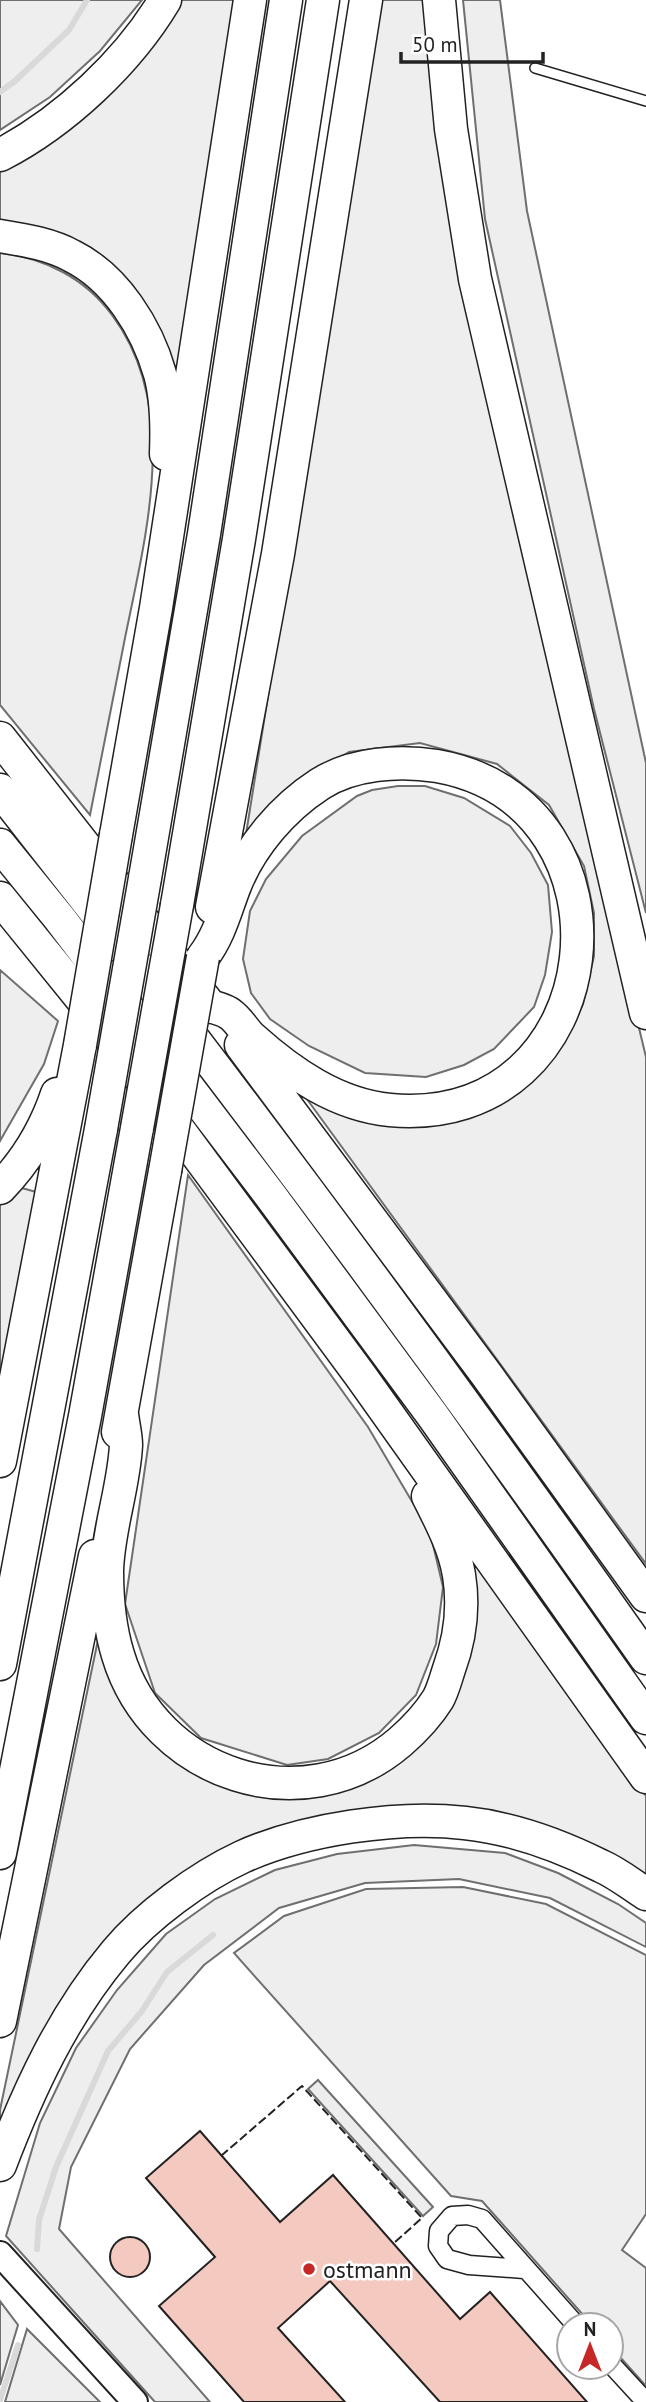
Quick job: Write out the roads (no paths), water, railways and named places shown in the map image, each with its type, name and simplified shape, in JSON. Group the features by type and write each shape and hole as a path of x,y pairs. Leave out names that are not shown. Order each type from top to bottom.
{"highway":[{"path":"0,155 40,130 95,87 165,0"},
{"path":"0,1461 80,1045 156,608 250,0"},
{"path":"0,1664 102,1129 204,534 286,0"},
{"path":"0,1853 85,1416 177,905 239,539 323,0"},
{"path":"0,2021 122,1413 278,554 366,0"},
{"path":"439,0 451,130 475,279 646,1013"},
{"path":"0,236 30,241 73,256 105,279 136,317 160,374 167,424 165,471 151,568 156,608"},
{"path":"0,738 279,1095 646,1596"},
{"path":"203,957 214,943 235,885 262,838 290,809 321,783 358,768 388,764 422,764 460,770 498,785 533,811 559,844 573,874 583,918 583,960 573,998 555,1033 514,1077 477,1099 450,1107 418,1111 387,1110 355,1103 318,1088 248,1036 230,1013 210,1006"},
{"path":"0,790 298,1178 456,1391 646,1658"},
{"path":"0,845 60,919 271,1195 441,1428 646,1718"},
{"path":"0,898 85,1003 360,1375 646,1777"},
{"path":"0,933 51,982 85,1003"},
{"path":"0,1188 29,1152 47,1123 58,1090 80,1045"},
{"path":"122,1413 126,1444 107,1570 110,1614 118,1655 131,1688 150,1719 180,1746 205,1761 262,1782 319,1782 360,1768 387,1753 417,1727 439,1697 454,1655 461,1615 459,1576 450,1542 425,1490 363,1397 360,1375"},
{"path":"0,2165 51,2048 88,1987 118,1950 156,1914 197,1884 242,1857 300,1837 373,1823 466,1823 545,1842 604,1867 646,1894"}],"main road":[{"path":"0,2254 135,2402"}],"street":[{"path":"524,2269 469,2265 447,2259 438,2246 439,2231 452,2216 467,2215 482,2219 563,2311"},
{"path":"625,2379 646,2402"}],"lane":[{"path":"535,68 646,101"}],"waterway":[{"path":"0,92 69,30 87,0"},
{"path":"37,2249 39,2220 56,2167 108,2051 142,2011 167,1972 213,1935"},
{"path":"0,2400 18,2345"}],"place":[{"name":"ostmann","path":"309,2269"}]}
